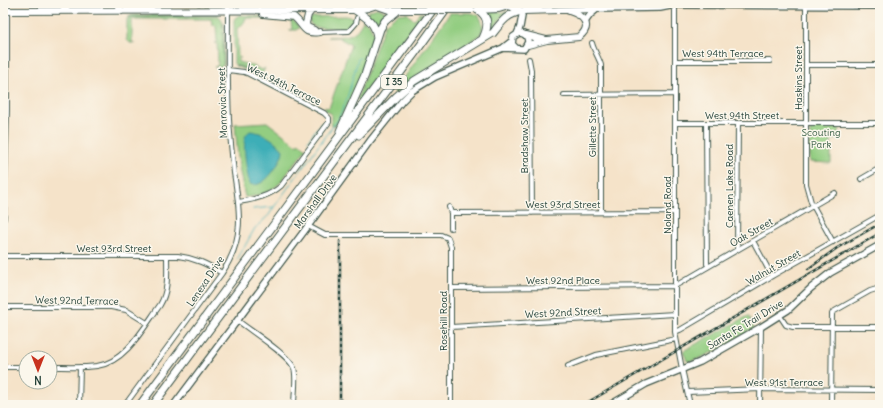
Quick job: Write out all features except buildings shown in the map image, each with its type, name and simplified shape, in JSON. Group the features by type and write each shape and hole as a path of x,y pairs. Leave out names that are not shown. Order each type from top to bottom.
{"highway":[{"name":"I 35","path":"140,405 438,3"},
{"name":"I 35","path":"153,405 451,3"},
{"path":"355,10 370,20 376,29 378,38"},
{"path":"475,10 485,16 487,23 487,30 482,40"},
{"path":"335,142 365,75 383,24 396,11"},
{"path":"336,160 384,108 404,89 422,76 493,33 508,15 517,12 523,14"}],"main road":[{"path":"3,218 4,11 6,3"},
{"path":"117,3 122,11"},
{"path":"122,11 126,3"},
{"path":"369,3 396,11 495,10 518,3"},
{"path":"4,11 363,10 384,3"},
{"path":"500,3 523,14 566,9 660,8 675,4"},
{"path":"662,3 880,6"},
{"path":"566,9 581,16 585,22"},
{"path":"523,14 520,27 512,41 516,48 524,49 528,45 547,40 579,37 583,34 585,22 590,14 597,9"},
{"path":"246,10 254,14 289,16 295,18 304,30 310,33 320,32"},
{"path":"312,10 308,15 306,23 310,29 320,32"},
{"path":"523,14 525,34 528,40 528,45"},
{"path":"517,34 525,34 547,40"},
{"name":"Marshall Drive","path":"174,405 402,100 435,77 503,48 512,41"},
{"name":"Marshall Drive","path":"503,48 516,48"},
{"name":"Santa Fe Trail Drive","path":"610,405 646,384 700,362 780,316 830,273 880,245"}],"street":[{"name":"Monrovia Street","path":"228,3 229,121 239,202"},
{"name":"Noland Road","path":"675,4 675,332 690,405"},
{"name":"Haskins Street","path":"806,4 806,184 813,206 833,242"},
{"path":"320,32 349,31 356,23 357,18"},
{"name":"Gillette Street","path":"592,43 595,54 601,65 601,212"},
{"name":"Bradshaw Street","path":"529,59 531,70 532,213"},
{"name":"West 94th Terrace","path":"675,61 770,61"},
{"path":"806,65 880,64"},
{"name":"West 94th Terrace","path":"228,70 249,74 324,113 329,118 329,122 281,186 272,193 256,199 239,202"},
{"path":"564,95 675,94"},
{"name":"West 94th Street","path":"675,123 880,123"},
{"path":"706,123 707,264 709,266"},
{"name":"Caenen Lake Road","path":"737,249 738,123"},
{"path":"861,179 880,168"},
{"name":"Oak Street","path":"675,286 835,193"},
{"name":"Lenexa Drive","path":"125,405 222,273 232,255 238,234 239,202"},
{"path":"449,207 451,213 451,228"},
{"name":"West 93rd Street","path":"451,213 675,212"},
{"name":"Walnut Street","path":"675,332 880,216"},
{"name":"Rosehill Road","path":"308,226 325,235 441,235 448,238 451,247 451,405"},
{"path":"753,240 772,276"},
{"name":"West 93rd Street","path":"3,256 183,256 197,259 222,273"},
{"path":"58,367 104,365 125,351 160,305 165,294 167,256"},
{"name":"West 92nd Place","path":"451,288 675,286"},
{"path":"831,405 831,318 833,312 870,290 880,288"},
{"name":"West 92nd Terrace","path":"3,307 111,307 126,310 147,323"},
{"name":"West 92nd Street","path":"451,327 675,314"},
{"path":"780,316 786,324 793,327 880,327"},
{"path":"237,320 285,356 292,364 294,374 294,405"},
{"path":"760,405 761,327"},
{"path":"568,366 596,355 676,339"},
{"path":"3,367 18,367"},
{"path":"79,405 80,367"},
{"name":"West 91st Terrace","path":"688,392 760,389 880,390"}],"green space":[{"path":"534,4 630,5 616,7 533,8"},
{"path":"377,8 386,12 375,22 367,15 368,11"},
{"path":"500,11 502,13 508,11 502,16 492,31 490,30 490,21 487,12"},
{"path":"407,13 414,20 419,13 423,13 359,100 357,99 385,24 398,14"},
{"path":"450,13 471,13 478,15 483,26 479,36 417,76 395,94 394,92"},
{"path":"219,14 128,17 132,15"},
{"path":"240,15 291,19 299,28 292,30 291,21 270,20 269,18 245,18 245,21 240,27 237,28 238,57 241,58 238,58 238,62 251,65 262,70 265,68 262,74 248,68 255,72 254,73 235,66 247,68 235,65 234,63 234,20"},
{"path":"219,16 222,20 223,29 224,23 224,65 223,32 223,65 221,67 214,67 217,66 218,63 217,43 214,43 217,42 216,26 212,24 211,19 132,19 132,42 135,43 130,43 127,40 127,19 132,17"},
{"path":"346,16 356,18 352,25 345,29 314,27 310,23 310,19 313,17"},
{"path":"363,20 369,24 374,34 371,46 363,70 348,104 336,126 331,125 331,113 326,111 324,107 329,108 351,45 338,37 328,37 349,35 357,30"},
{"path":"267,122 297,145 299,142 306,149 279,184 263,194 245,197 239,168 235,124"},
{"name":"Scouting Park","path":"839,126 840,139 831,139 831,163 810,162 810,127"},
{"path":"748,316 754,328 700,358 687,361 683,351"}],"water":[{"path":"250,131 260,133 268,137 283,150 276,168 266,179 255,185 250,184 245,159 245,139 246,134"}],"waterway":[{"path":"253,209 274,207 337,122 347,99 358,59 360,58"},
{"path":"308,141 319,125 323,124"},
{"path":"237,260 255,228 269,215 274,207"}],"tunnel":[{"path":"525,14 526,3"}],"railway":[{"path":"808,269 837,248 874,227"},
{"path":"583,405 880,233"},
{"path":"340,241 340,405"}]}
